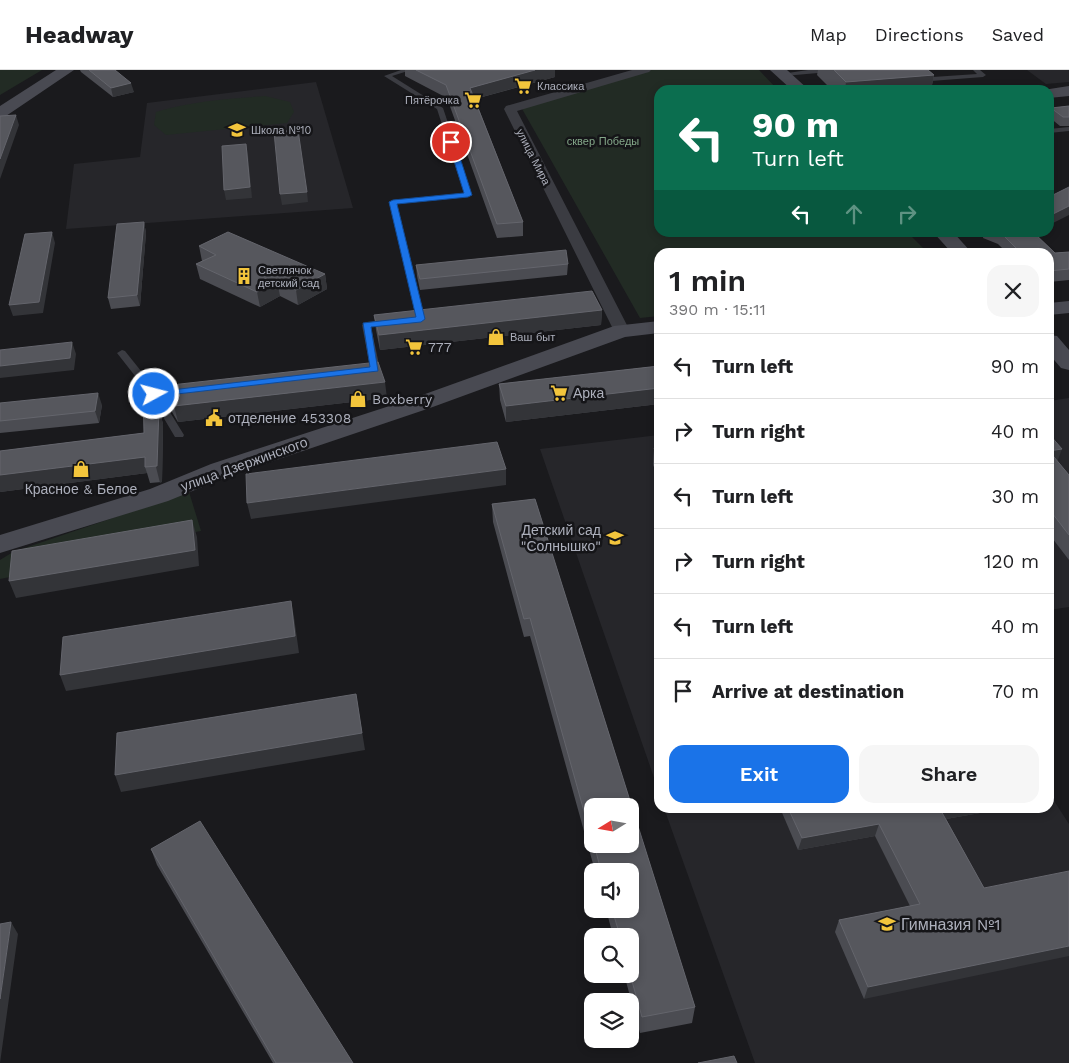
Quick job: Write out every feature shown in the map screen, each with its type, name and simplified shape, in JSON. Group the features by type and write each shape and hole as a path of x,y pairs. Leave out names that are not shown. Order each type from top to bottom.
{"street":[{"path":"0,113 66,70"},
{"name":"улица Мира","path":"622,331 510,109 645,70"},
{"path":"781,72 795,85"},
{"path":"1054,92 1069,91"},
{"path":"947,237 958,248"},
{"path":"1054,308 1069,307"},
{"name":"улица Дзержинского","path":"0,544 159,495 220,470 430,400 622,331 654,328"},
{"path":"1054,346 1069,362"}],"lane":[{"path":"356,371 375,369 366,325 421,319 393,202 468,195 440,108 387,76 408,70"},
{"path":"781,72 829,70"},
{"path":"906,81 982,75 976,70"},
{"path":"1054,131 1069,129"},
{"path":"122,353 154,394 179,435"},
{"path":"154,394 192,390"}],"shaded area":[{"path":"1027,70 1069,70 1069,82 1046,84"},
{"name":"Школа №10","path":"316,82 353,208 66,229 74,164 140,157 147,103"},
{"path":"1069,398 1069,607 1054,609 1054,400"},
{"name":"Детский сад \"Солнышко\"","path":"654,436 654,778 540,449"},
{"name":"Гимназия №1","path":"1054,801 1069,824 1069,1063 755,1063 666,813 1054,813"}],"green space":[{"path":"0,70 42,70 0,95"},
{"name":"сквер Победы","path":"647,70 759,70 773,85 654,85 654,237 912,237 923,248 654,248 654,317 640,318 521,107"},
{"path":"265,96 290,102 294,112 287,123 166,135 154,125 156,112 170,108 210,101"},
{"path":"189,492 201,531 14,564 10,577 0,579 0,560 13,552"}],"building":[{"path":"89,70 115,70 131,83 111,88"},
{"path":"416,70 535,70 470,88 523,222 497,224 446,85"},
{"path":"834,70 928,70 934,75 846,82"},
{"path":"1069,106 1069,117 1063,117 1054,110 1054,108"},
{"path":"16,115 0,159 0,116"},
{"path":"298,130 307,192 280,194 274,132"},
{"path":"246,144 250,187 224,190 222,146"},
{"path":"1069,187 1069,206 1054,214 1054,194"},
{"path":"144,222 137,295 108,298 117,224"},
{"path":"52,232 39,302 9,305 25,234"},
{"path":"228,232 325,274 296,290 277,281 257,292 196,264 216,255 199,246"},
{"path":"1005,237 1038,237 1050,248 1016,248"},
{"path":"566,250 568,264 420,279 416,265"},
{"path":"1054,252 1069,252 1069,269 1054,270"},
{"path":"592,291 602,310 379,335 374,315"},
{"path":"72,342 70,358 0,366 0,350"},
{"path":"378,362 385,382 174,406 162,386"},
{"path":"654,367 654,389 506,406 499,384"},
{"path":"148,387 159,408 157,466 145,467 145,457 0,475 0,451 144,433 143,388"},
{"path":"98,393 95,411 0,421 0,403"},
{"path":"1054,440 1062,449 1054,450"},
{"path":"497,442 506,469 247,503 246,474"},
{"path":"1054,457 1069,475 1069,535 1054,516"},
{"path":"535,499 629,798 584,798 584,811 530,618 524,619 492,504"},
{"path":"192,520 195,550 9,581 12,551"},
{"path":"291,601 295,636 60,675 63,637"},
{"path":"356,694 362,733 115,775 117,733"},
{"path":"790,813 942,813 984,888 1069,871 1069,946 868,987 839,920 920,904 879,824 802,838"},
{"path":"200,821 353,1063 276,1063 151,849"},
{"path":"639,829 695,1007 642,1017 639,1006 639,993 635,993 633,983 639,983 639,928 618,928 615,918 639,918 639,863 599,863 596,853 639,853"},
{"path":"11,922 0,999 0,924"},
{"path":"734,1056 737,1063 698,1063"}],"place":[{"name":"Классика","path":"523,86"},
{"name":"Пятёрочка","path":"473,100"},
{"name":"Школа №10","path":"237,130"},
{"name":"Светлячок детский сад","path":"244,276"},
{"name":"Ваш быт","path":"496,337"},
{"name":"777","path":"414,347"},
{"name":"Арка","path":"559,393"},
{"name":"Boxberry","path":"358,399"},
{"name":"отделение 453308","path":"214,418"},
{"name":"Красное & Белое","path":"81,469"},
{"name":"Детский сад \"Солнышко\"","path":"615,538"},
{"name":"Гимназия №1","path":"887,924"}],"route":[{"path":"154,394 375,369 366,325 421,319 393,202 468,195 451,142"}]}
